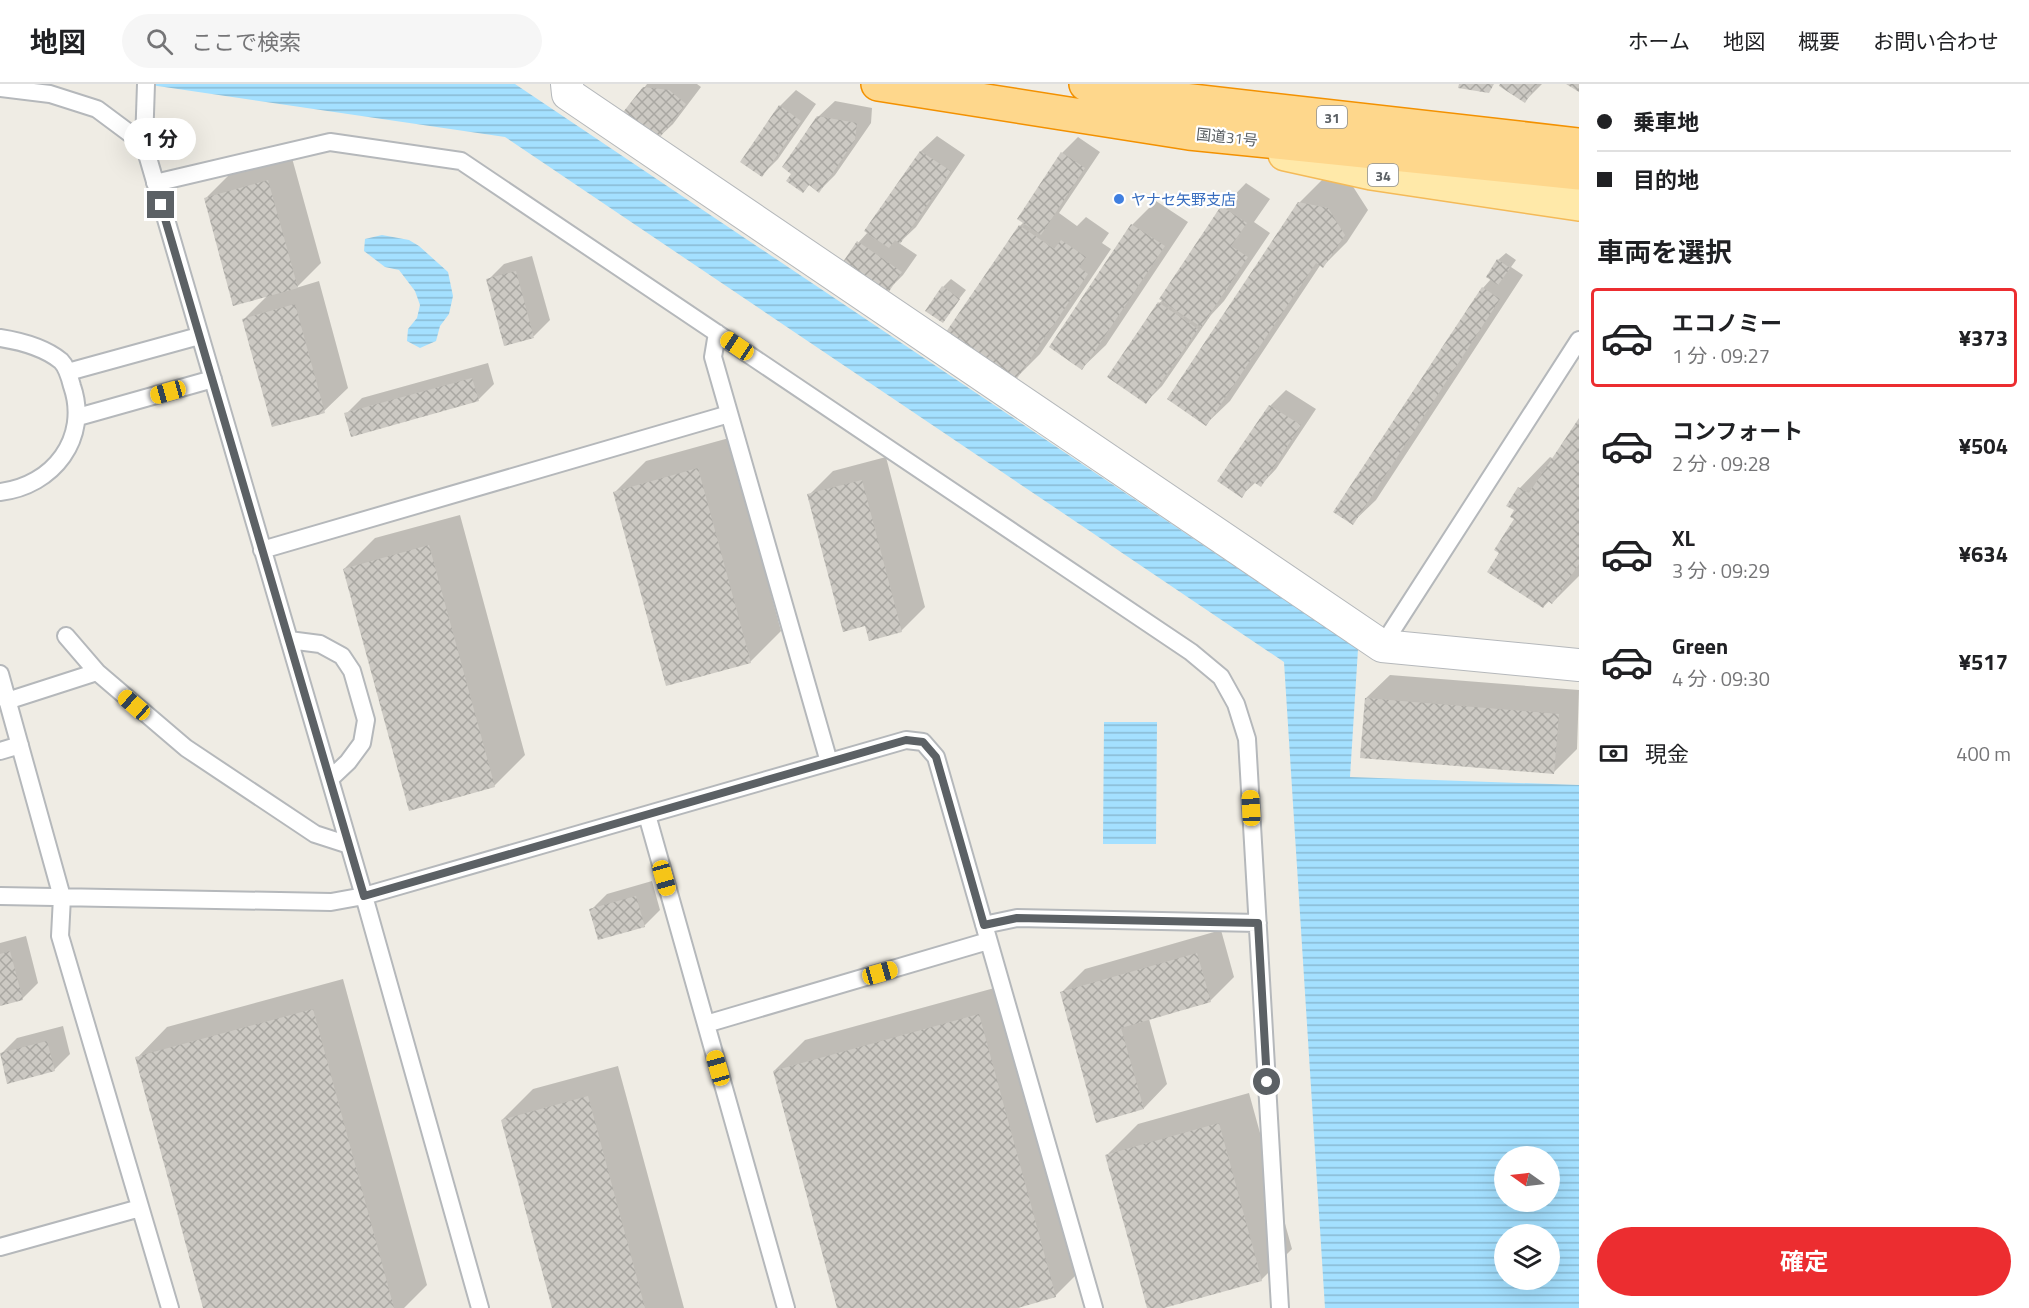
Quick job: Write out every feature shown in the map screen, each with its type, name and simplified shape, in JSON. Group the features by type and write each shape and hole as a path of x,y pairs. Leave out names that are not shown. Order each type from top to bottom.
{"highway":[{"name":"国道31号","path":"878,84 1189,133 1579,173"},
{"name":"国道31号","path":"1086,84 1174,99 1579,145"}],"main road":[{"name":"34","path":"1189,133 1371,173 1579,204"}],"street":[{"path":"567,84 568,94 1382,646 1579,664"}],"lane":[{"path":"146,84 144,144 364,896 480,1308"},
{"path":"0,88 50,94 97,109 144,144"},
{"path":"155,183 330,142 461,161 1181,645 1221,677 1236,704 1247,739 1280,1308"},
{"path":"717,333 713,357 830,762"},
{"path":"68,372 199,336"},
{"path":"0,338 34,347 62,362 76,396 78,417 68,450 58,464 31,483 18,489 0,492"},
{"path":"1382,646 1579,340"},
{"path":"78,417 213,379"},
{"path":"262,550 729,414"},
{"path":"66,636 97,672 186,748 315,834 349,845"},
{"path":"289,640 320,644 342,656 352,670 366,720 362,744 348,762 330,779"},
{"path":"8,701 97,672"},
{"path":"0,674 62,897 60,936 170,1308"},
{"path":"0,896 331,902 364,896 906,740 923,742 936,757 1094,1308"},
{"path":"0,751 20,745"},
{"path":"647,815 786,1308"},
{"path":"706,1024 986,933 1017,918 1258,923"},
{"path":"0,1247 140,1208"}],"water":[{"path":"144,84 515,84 1358,649 1350,777 1579,785 1579,1308 1325,1308 1284,662 505,137"},
{"path":"382,235 409,240 448,272 453,296 449,314 440,326 436,341 420,348 407,341 408,329 417,318 420,305 415,291 399,270 385,267 364,251 365,239"},
{"path":"1104,722 1157,722 1156,844 1103,844"}],"building":[{"path":"1459,84 1494,84 1489,93 1458,88"},
{"path":"1500,84 1537,84 1525,103 1499,86"},
{"path":"1566,84 1579,84 1579,92"},
{"path":"643,87 669,90 686,104 657,141 620,116"},
{"path":"779,105 801,121 762,177 740,162"},
{"path":"817,116 857,123 855,140 819,193 809,185 803,193 786,181 791,174 782,167"},
{"path":"920,151 951,171 900,244 895,240 889,248 864,231"},
{"path":"1061,152 1085,168 1041,235 1017,219"},
{"path":"268,180 298,288 233,306 204,198"},
{"path":"1298,202 1328,208 1345,235 1323,268 1316,263 1206,426 1167,399"},
{"path":"1221,206 1247,223 1231,246 1248,257 1201,327 1159,299"},
{"path":"1131,224 1165,246 1082,370 1049,347"},
{"path":"1019,225 1054,249 1061,240 1086,257 1079,267 1088,274 1016,380 946,332"},
{"path":"857,241 902,272 888,293 843,262"},
{"path":"1497,259 1510,268 1498,285 1486,277"},
{"path":"516,271 534,338 504,346 486,279"},
{"path":"942,286 960,299 943,323 925,311"},
{"path":"1482,287 1500,299 1353,525 1333,512"},
{"path":"1158,302 1198,329 1146,404 1107,377"},
{"path":"295,304 325,413 272,427 242,319"},
{"path":"472,378 479,401 351,437 344,413"},
{"path":"1269,405 1301,425 1261,487 1252,481 1242,498 1217,481"},
{"path":"1579,418 1579,564 1552,604 1548,601 1543,608 1487,572 1499,553 1494,550 1514,519 1510,517 1514,510 1506,506 1518,487 1529,493"},
{"path":"698,468 751,663 666,686 613,492"},
{"path":"862,480 902,632 869,641 865,626 843,632 807,494"},
{"path":"429,545 495,787 409,811 343,569"},
{"path":"1365,698 1559,714 1554,774 1360,758"},
{"path":"636,896 645,927 598,940 589,909"},
{"path":"10,951 23,1000 0,1006 0,954"},
{"path":"1197,953 1211,1002 1121,1028 1144,1109 1096,1123 1060,992"},
{"path":"313,1009 394,1308 203,1308 135,1057"},
{"path":"979,1014 1056,1297 1018,1308 837,1308 773,1071"},
{"path":"47,1041 55,1071 7,1084 0,1053"},
{"path":"588,1096 645,1308 552,1308 501,1120"},
{"path":"1219,1123 1262,1281 1164,1308 1147,1308 1105,1155"}],"place":[{"name":"ヤナセ矢野支店","path":"1119,199"}],"route":[{"path":"161,205 364,896 906,740 923,742 936,757 984,925 1017,918 1258,923 1267,1082"}]}
